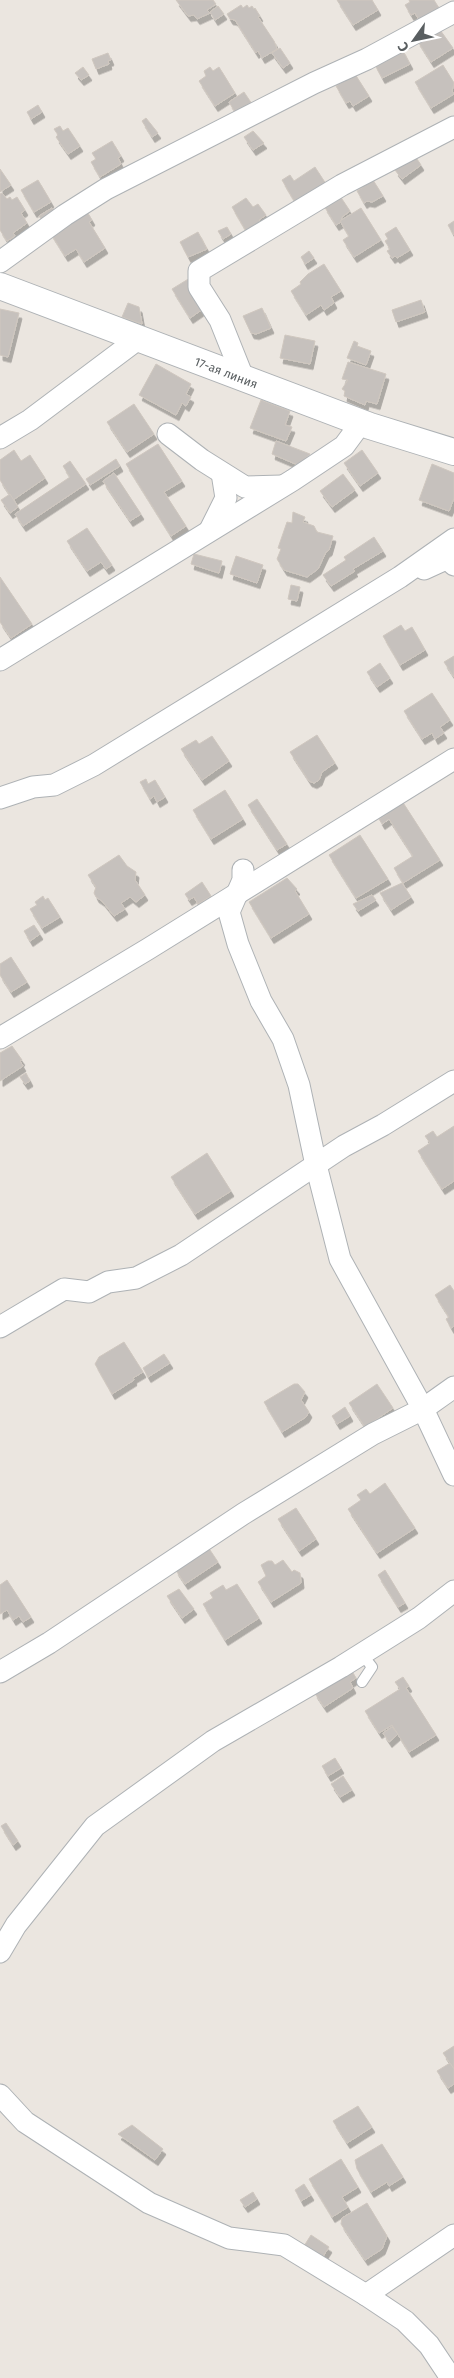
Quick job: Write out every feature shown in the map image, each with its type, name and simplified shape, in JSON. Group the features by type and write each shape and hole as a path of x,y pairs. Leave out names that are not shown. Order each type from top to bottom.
{"street":[{"path":"0,262 64,215 106,188 314,82 367,58 454,12"},
{"path":"244,380 220,320 199,287 197,279 199,271 342,185 454,127"},
{"name":"17-ая линия","path":"0,286 361,423 454,452"},
{"path":"0,438 30,420 138,339"},
{"path":"0,660 344,446 361,423"},
{"path":"168,434 222,473 245,487 282,486"},
{"path":"210,530 226,498 222,473"},
{"path":"0,798 33,787 54,785 94,765 400,577 454,539"},
{"path":"400,577 448,558 454,565"},
{"path":"0,1038 234,896 454,759"},
{"path":"243,870 243,880 234,896 229,912 236,936 261,1001 283,1039 298,1085 340,1259 423,1409 454,1475"},
{"path":"0,1327 64,1290 89,1292 108,1282 136,1278 181,1255 344,1146 383,1125 454,1081"},
{"path":"0,1672 49,1643 243,1514 373,1434 423,1409 454,1387"},
{"path":"0,1952 16,1925 95,1826 213,1742 362,1654 419,1618 454,1591"},
{"path":"0,2095 25,2122"},
{"path":"0,2112 25,2122 149,2204 229,2238 284,2245 405,2321 429,2346 451,2378"},
{"path":"366,2295 454,2235"}],"lane":[{"path":"362,1654 372,1667 362,1682"}],"building":[{"path":"176,0 213,0 216,4 207,10 210,13 197,19 194,15 188,16"},
{"path":"337,0 372,0 378,10 353,25"},
{"path":"409,0 434,0 439,8 419,20 415,13 411,15 405,5 410,2"},
{"path":"241,5 243,8 247,5 249,8 252,6 255,8 260,16 258,17 274,41 277,49 262,58 258,51 256,53 235,20 230,19 227,14"},
{"path":"218,6 224,14 215,20 210,12"},
{"path":"438,27 453,48 431,62 417,40"},
{"path":"280,48 290,63 283,68 272,53"},
{"path":"402,49 410,64 382,78 374,63"},
{"path":"108,53 111,60 108,61 109,64 96,69 92,59"},
{"path":"443,65 454,83 452,91 454,94 431,108 415,82"},
{"path":"83,67 89,75 81,80 75,73"},
{"path":"210,67 213,71 219,67 235,93 215,106 199,81 206,76 204,71"},
{"path":"353,71 369,96 353,106 350,101 346,103 336,86 342,82 340,79"},
{"path":"244,92 254,107 238,117 229,102"},
{"path":"38,105 42,112 31,119 27,112"},
{"path":"146,118 158,133 152,137 142,121"},
{"path":"60,126 63,131 68,128 80,146 68,154 56,137 58,135 54,129"},
{"path":"253,131 264,143 253,150 244,137"},
{"path":"112,141 121,156 118,158 121,164 100,177 91,162 96,159 92,153"},
{"path":"415,156 421,165 402,179 395,170"},
{"path":"315,167 328,187 296,204 282,180 290,175 294,181"},
{"path":"0,169 11,185 0,192"},
{"path":"38,180 51,202 34,212 21,190"},
{"path":"373,180 383,196 372,202 367,201 364,203 357,191"},
{"path":"2,193 7,199 10,197 12,200 17,197 25,210 21,213 27,223 13,233 15,236 7,241 0,230 0,194"},
{"path":"340,196 350,211 336,225 324,206"},
{"path":"246,198 253,207 258,204 266,215 259,220 260,222 246,231 232,207"},
{"path":"52,208 56,213 43,222 39,216"},
{"path":"361,208 381,240 354,257 343,240 349,236 340,221"},
{"path":"86,210 92,220 89,222 105,248 84,262 76,249 65,256 50,232"},
{"path":"454,221 454,234 453,234 448,225"},
{"path":"227,227 231,234 223,239 218,231"},
{"path":"396,227 410,250 397,258 395,256 392,258 387,251 390,249 385,241 388,239 385,234"},
{"path":"198,232 207,249 188,257 180,242"},
{"path":"309,251 314,258 305,264 301,257"},
{"path":"324,264 341,291 331,297 334,303 324,310 321,305 306,315 291,291 301,284 300,282 308,274"},
{"path":"190,278 203,309 190,318 172,289"},
{"path":"421,300 425,312 396,322 392,310"},
{"path":"128,303 139,307 142,324 122,317"},
{"path":"262,308 271,328 256,334 251,333 243,316"},
{"path":"0,309 19,313 8,357 0,355"},
{"path":"285,335 315,341 310,364 280,358"},
{"path":"354,341 358,343 357,346 371,351 366,365 347,358"},
{"path":"348,362 386,374 377,404 366,401 365,405 344,396 345,391 342,389 348,380 342,379"},
{"path":"156,364 191,384 186,394 191,397 186,406 182,403 176,415 139,395"},
{"path":"261,400 290,411 285,425 292,427 286,441 250,428"},
{"path":"134,404 154,434 127,452 107,422"},
{"path":"276,441 310,454 298,465 272,454"},
{"path":"158,444 182,481 164,492 186,526 171,536 126,464"},
{"path":"14,450 21,461 30,455 45,478 13,500 0,480 0,460"},
{"path":"362,450 378,473 360,486 344,463"},
{"path":"116,459 120,466 90,485 86,479"},
{"path":"70,461 86,484 23,526 15,514 70,477 63,466"},
{"path":"432,464 454,473 454,498 449,511 419,500"},
{"path":"114,473 141,514 130,521 103,481"},
{"path":"343,474 355,490 332,507 320,491"},
{"path":"10,494 18,507 10,513 1,500"},
{"path":"293,512 305,517 303,522 314,526 317,532 333,536 329,550 326,552 318,569 307,577 284,570 277,559 281,549 278,548 287,522 292,523"},
{"path":"87,528 112,565 106,569 101,562 87,571 67,541"},
{"path":"374,537 383,551 353,569 355,571 331,586 323,575 346,560 344,557"},
{"path":"194,554 222,561 219,573 191,564"},
{"path":"236,556 263,565 257,583 230,574"},
{"path":"0,577 32,624 11,638 0,622"},
{"path":"291,585 300,587 297,601 288,599"},
{"path":"401,625 405,631 412,627 425,650 400,665 383,636"},
{"path":"454,656 454,677 444,662"},
{"path":"380,663 390,678 377,687 367,672"},
{"path":"432,693 450,720 440,727 444,733 435,739 432,733 422,739 404,711"},
{"path":"317,735 335,763 322,772 319,780 314,783 309,781 290,752"},
{"path":"212,736 229,761 202,780 181,749 196,740 199,744"},
{"path":"146,779 148,784 155,780 165,797 157,802 154,796 150,799 140,782"},
{"path":"225,790 243,819 211,839 193,810"},
{"path":"257,799 287,844 277,850 248,805"},
{"path":"402,801 440,860 403,883 394,868 413,856 389,819 382,824 379,819 387,814 386,811"},
{"path":"360,835 388,879 356,898 329,855"},
{"path":"119,855 127,866 136,872 135,880 145,895 136,902 130,897 121,903 125,909 114,916 102,901 96,897 94,893 96,887 88,875"},
{"path":"287,878 297,889 295,891 309,914 271,938 249,902"},
{"path":"202,882 211,896 198,904 194,897 189,900 185,894"},
{"path":"402,883 411,897 391,910 380,893"},
{"path":"372,895 376,900 358,911 353,904"},
{"path":"43,896 45,900 48,898 60,917 42,928 30,909 37,905 35,902"},
{"path":"34,925 40,934 30,941 24,931"},
{"path":"11,957 27,982 11,992 0,975 0,964"},
{"path":"12,1046 22,1060 20,1061 23,1066 0,1081 0,1053"},
{"path":"26,1073 30,1081 25,1084 20,1077"},
{"path":"454,1126 454,1181 442,1189 418,1151 430,1143 425,1136 433,1131 437,1137"},
{"path":"207,1153 231,1191 195,1214 171,1177"},
{"path":"450,1285 454,1291 454,1326 451,1328 446,1319 449,1317 435,1295"},
{"path":"124,1342 143,1372 112,1394 95,1364 99,1357"},
{"path":"164,1354 170,1363 148,1377 143,1368"},
{"path":"294,1384 298,1384 305,1392 301,1400 309,1412 306,1417 282,1432 264,1402"},
{"path":"377,1384 393,1408 365,1427 349,1403"},
{"path":"345,1407 350,1416 337,1424 332,1416"},
{"path":"385,1483 415,1528 377,1553 348,1509 361,1500 357,1495 366,1489 370,1494"},
{"path":"296,1508 316,1539 299,1551 278,1519"},
{"path":"208,1547 218,1562 185,1584 175,1569"},
{"path":"283,1560 292,1572 294,1570 300,1573 301,1583 271,1602 258,1582 266,1576 261,1565 272,1561 275,1565"},
{"path":"385,1570 405,1603 398,1607 378,1575"},
{"path":"7,1580 31,1617 23,1622 19,1616 13,1620 7,1610 0,1614 0,1585"},
{"path":"237,1584 259,1618 225,1640 203,1604 213,1598 210,1593 223,1585 226,1590"},
{"path":"179,1589 194,1609 182,1618 167,1596"},
{"path":"350,1668 356,1678 350,1682 353,1688 324,1707 314,1692"},
{"path":"403,1677 409,1686 406,1688 436,1735 409,1752 392,1725 379,1733 365,1711 400,1689 395,1682"},
{"path":"392,1727 398,1734 389,1742 383,1733"},
{"path":"335,1758 341,1768 328,1776 322,1766"},
{"path":"343,1776 352,1790 340,1797 331,1784"},
{"path":"6,1823 18,1841 13,1845 1,1826"},
{"path":"454,2046 454,2069 443,2053"},
{"path":"450,2063 454,2069 454,2084 448,2088 437,2071"},
{"path":"358,2106 372,2127 347,2143 333,2121"},
{"path":"132,2125 163,2149 155,2160 118,2134"},
{"path":"382,2144 403,2177 389,2186 387,2182 371,2192 357,2169 355,2160"},
{"path":"341,2159 358,2187 342,2197 348,2207 332,2217 309,2179"},
{"path":"304,2184 311,2195 301,2201 295,2190"},
{"path":"253,2192 257,2199 245,2207 240,2200"},
{"path":"367,2203 387,2236 382,2249 365,2260 341,2224 342,2218"},
{"path":"311,2235 329,2247 322,2258 304,2246"}]}
